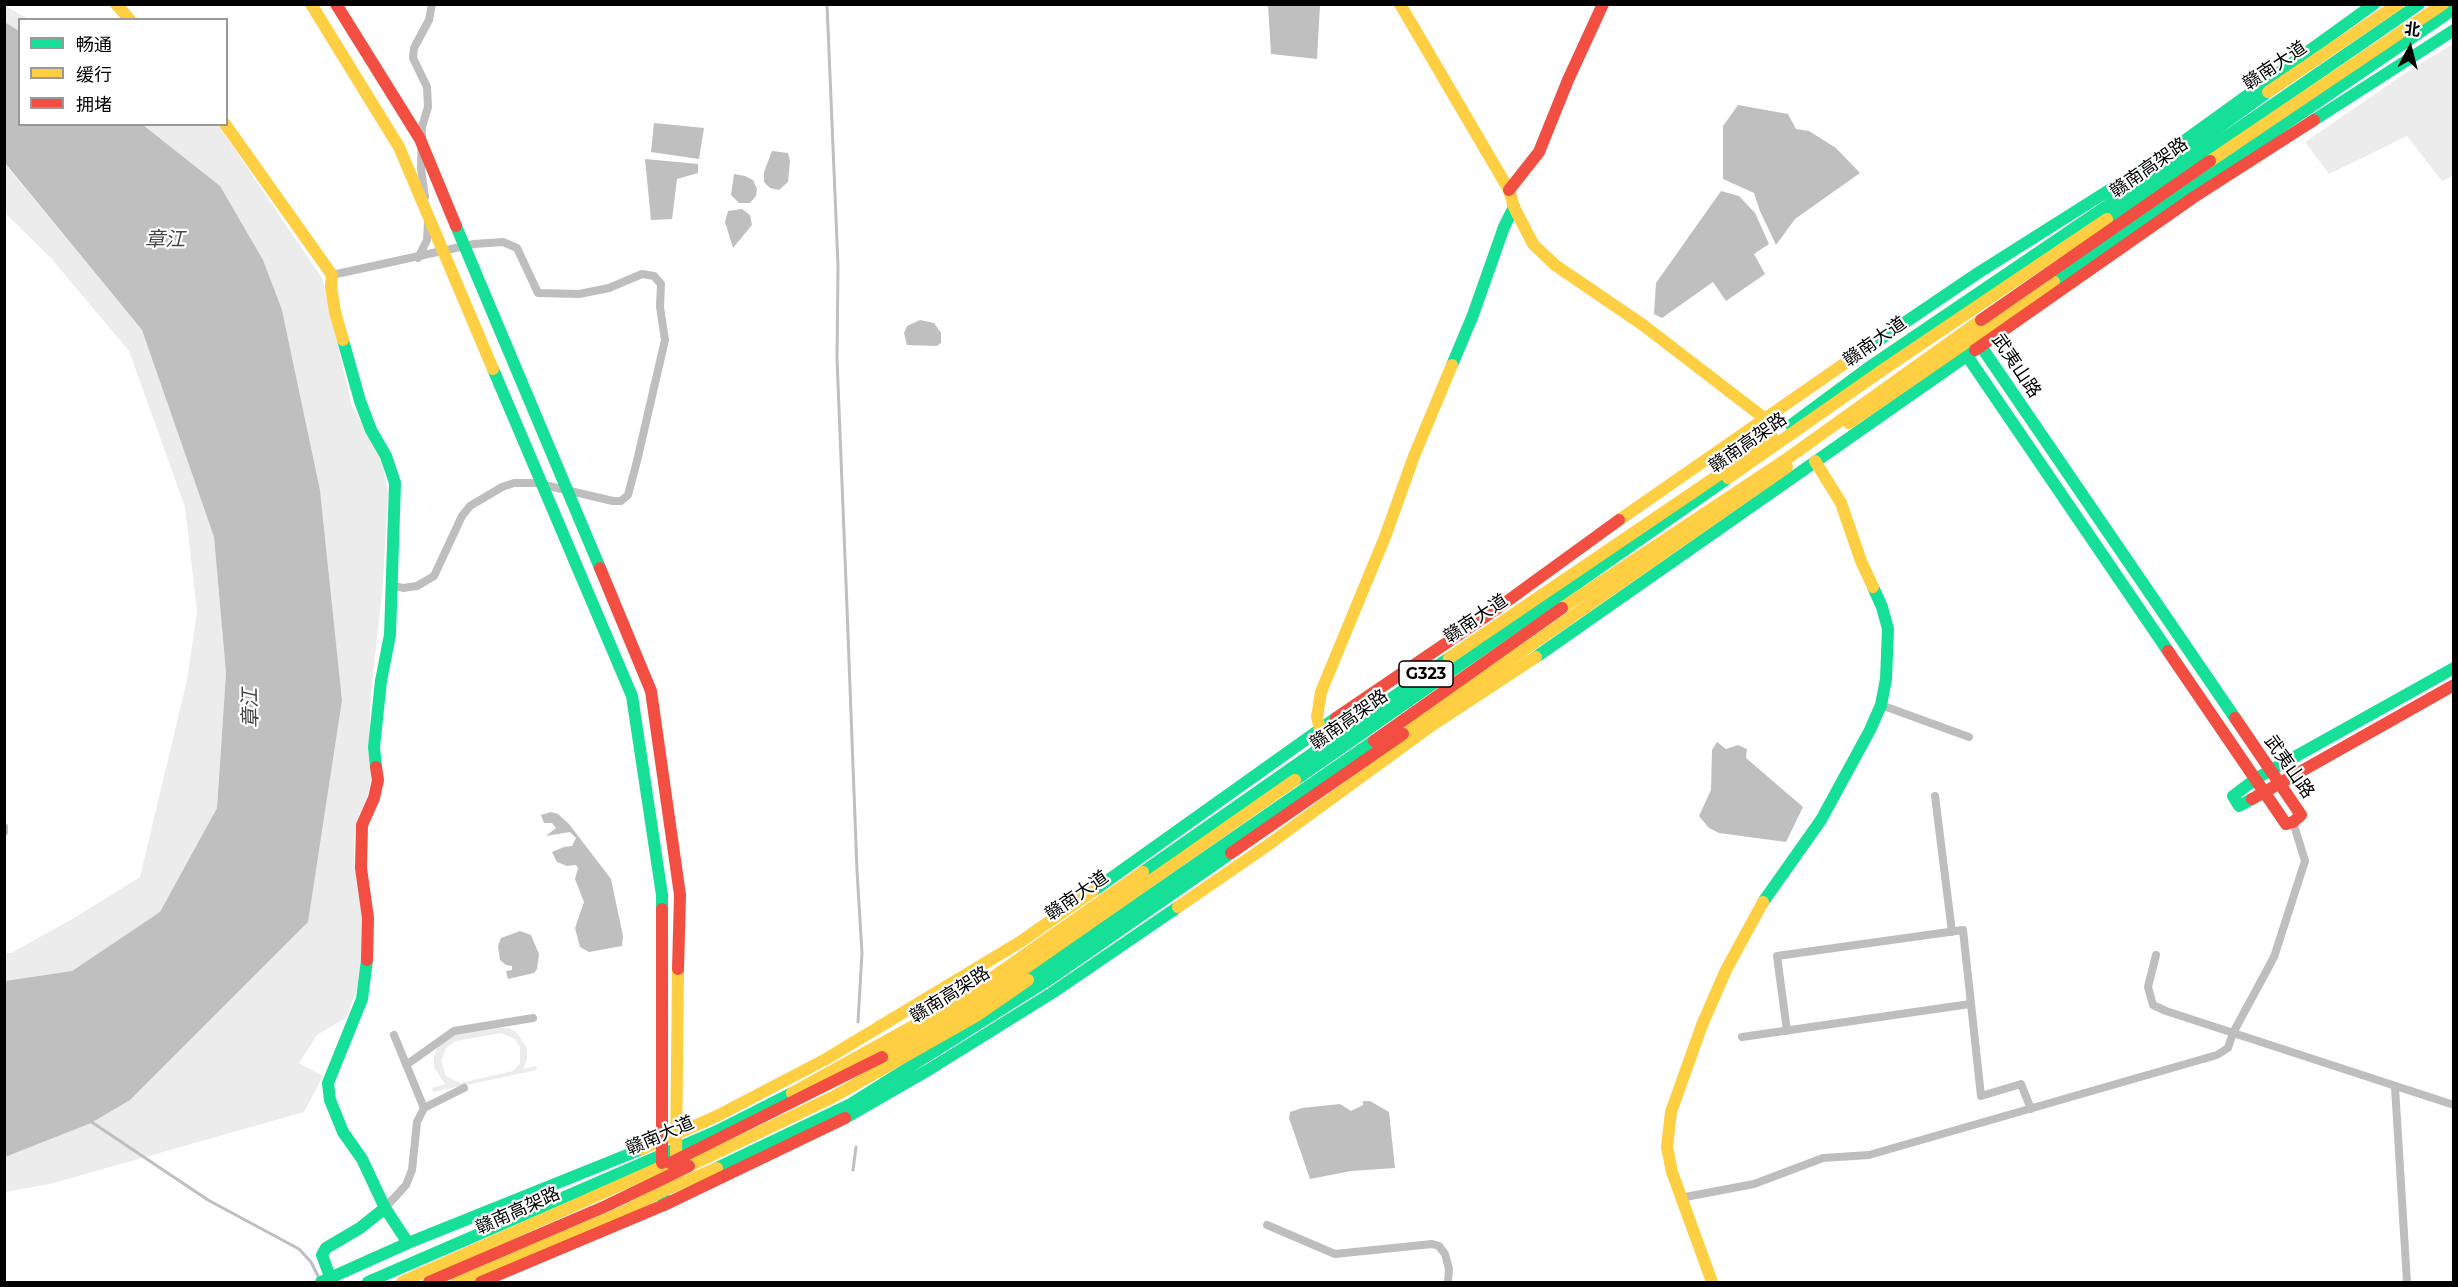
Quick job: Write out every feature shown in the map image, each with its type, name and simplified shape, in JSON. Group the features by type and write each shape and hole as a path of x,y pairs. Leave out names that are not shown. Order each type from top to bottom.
{"main road":[{"path":"116,4 128,18"},
{"path":"311,4 399,147 632,696 662,896 660,1142 664,1205"},
{"path":"336,4 422,142 651,692 680,895 675,1136 680,1197"},
{"path":"1509,190 1539,152 1568,80 1603,4"},
{"path":"321,1282 403,1245 675,1136 826,1059 1020,942 1222,801 1320,729 1495,610 1648,498 1978,273 2181,143 2374,4"},
{"name":"赣南大道","path":"368,1282 717,1131 823,1078 962,999 1384,701 1793,424 1941,317 2154,174 2226,121 2398,4"},
{"name":"赣南高架路","path":"402,1282 702,1149 867,1065 968,1008 1884,369 1992,298 2418,4"},
{"name":"赣南高架路","path":"429,1282 606,1206 833,1097 976,1016 1290,800 1547,618 1788,458 2143,207 2443,4"},
{"path":"1401,5 1509,190 1514,207 1533,244 1555,265 1643,325 1764,418"},
{"name":"G323","path":"456,1282 621,1213 663,1191 731,1162 849,1105 1048,980 1491,672 1814,455 1888,395 1964,350 2246,149 2454,9"},
{"path":"1977,341 2237,168 2449,33"},
{"path":"2226,121 2246,149"},
{"path":"226,126 332,275 334,312 360,401 371,430 386,456 395,483 390,635 381,681 374,747 378,780 374,798 362,825 362,868 368,918 367,960 362,999 328,1083 330,1100 343,1132 362,1159 403,1245"},
{"path":"2154,174 2174,200"},
{"path":"1320,729 1317,717 1321,692 1333,659 1385,537 1414,456 1468,325 1504,227 1514,207"},
{"name":"武夷山路","path":"1941,317 2286,824 2293,822 2301,815 1955,308"},
{"path":"481,1282 664,1205 845,1118 930,1069 1052,993 1268,845 1431,726 1526,664 1814,455 1964,350"},
{"path":"1868,368 1888,395"},
{"path":"1712,1282 1680,1198 1667,1147 1671,1112 1702,1025 1726,970 1757,910 1821,820 1870,730 1881,705 1886,679 1888,629 1882,607 1861,561 1841,503 1814,455 1793,424"},
{"path":"1471,644 1491,672"},
{"path":"2454,668 2256,778 2233,796 2239,806 2454,685"},
{"path":"1384,701 1408,731"},
{"path":"717,1131 731,1162"},
{"path":"607,1177 621,1213"},
{"path":"333,1282 322,1255 326,1248 360,1228 384,1208"}],"street":[{"path":"418,258 427,240 429,225 421,168 422,127 428,107 427,87 413,58 414,48 429,20 432,4"},
{"path":"332,275 465,246 504,243 517,248 538,293 589,292 626,283 642,274 654,276 661,285 660,308 665,340 638,461 627,495 621,501 613,501 543,485 514,483 502,487 470,506 462,516 434,576 417,586 403,588 392,585"},
{"path":"1881,705 1969,737"},
{"path":"1935,796 1952,932"},
{"path":"1680,1198 1754,1184 1823,1158 1869,1155 2217,1056 2228,1048 2233,1033 2274,957 2305,861 2293,822"},
{"path":"4,827 4,832"},
{"path":"1787,1031 1777,956 1963,930 1981,1096 2021,1084 2031,1109"},
{"path":"2156,955 2148,987 2153,1005 2454,1105"},
{"path":"1742,1036 1970,1004"},
{"path":"406,1065 454,1031 533,1018"},
{"path":"394,1035 424,1108"},
{"path":"2395,1087 2407,1282"},
{"path":"384,1208 406,1185 412,1170 417,1122 424,1108 464,1088"},
{"path":"1268,1225 1335,1254 1432,1244 1439,1246 1445,1254 1449,1269 1448,1282"}],"shaded area":[{"path":"4,5 26,18 18,18 18,30 5,22"},
{"path":"2453,44 2453,176 2442,181 2407,136 2329,174 2305,142 2416,66"},
{"path":"144,126 219,126 322,278 352,406 381,455 388,492 383,584 371,693 369,755 372,777 367,798 355,824 354,859 364,935 359,984 346,1018 317,1035 299,1063 323,1076 304,1112 50,1184 5,1192 5,1157 342,700 320,490 282,310"},
{"path":"4,163 142,330 214,537 226,673 217,808 160,913 72,971 5,981 5,953 11,953 74,918 140,877 187,680 197,611 185,507 129,351 50,257 5,213"},
{"path":"509,1028 518,1034 527,1048 527,1059 523,1069 536,1066 537,1070 433,1092 432,1088 445,1084 434,1067 434,1056 438,1046 450,1035","holes":["501,1033 515,1039 520,1047 520,1063 513,1071 460,1083 446,1076 441,1061 447,1047 456,1041"]}],"water":[{"path":"1268,5 1320,5 1317,59 1271,54"},
{"name":"章江","path":"5,22 18,30 18,126 144,126 220,186 263,260 282,310 320,490 342,700 308,922 130,1100 91,1123 5,1157 5,981 72,971 160,912 217,808 226,673 214,537 142,330 5,163"},
{"path":"1738,105 1788,114 1796,129 1809,131 1836,148 1860,173 1795,219 1776,245 1754,193 1723,179 1723,126"},
{"path":"654,123 704,128 699,159 651,152"},
{"path":"772,151 788,153 790,161 788,182 779,190 770,188 764,182 764,172"},
{"path":"645,159 698,164 698,173 677,179 672,219 651,220"},
{"path":"734,174 753,180 757,189 756,196 750,203 739,203 731,195"},
{"path":"1721,191 1739,196 1755,213 1769,244 1754,254 1765,274 1726,301 1713,282 1662,318 1654,314 1656,283"},
{"path":"742,209 750,215 752,225 733,248 725,222 728,211"},
{"path":"920,320 934,323 941,333 941,343 937,346 907,345 904,333 907,326"},
{"path":"1717,742 1726,749 1738,745 1747,749 1746,758 1803,807 1786,842 1719,833 1709,828 1699,816 1711,790 1712,750"},
{"path":"551,812 558,814 569,824 611,879 623,936 622,946 589,952 580,947 575,928 584,902 575,879 578,868 576,865 567,866 557,862 552,852 572,846 576,838 570,832 546,836 556,828 552,823 544,823 541,815"},
{"path":"520,931 531,935 539,954 537,969 534,973 508,979 506,971 512,970 512,966 500,960 498,946 501,938"},
{"path":"1363,1101 1370,1101 1389,1112 1395,1168 1351,1171 1310,1179 1289,1118 1290,1112 1302,1108 1340,1104 1351,1111 1363,1105"}],"waterway":[{"path":"827,4 838,266 837,359 862,953 858,1022"},
{"path":"90,1121 208,1200 299,1249 311,1262 319,1278"},
{"path":"853,1170 856,1147"}],"traffic: fast":[{"path":"1851,359 1978,273 2163,156 2374,4"},
{"path":"2107,219 2419,4"},
{"path":"2054,282 2454,9"},
{"path":"2314,120 2454,30"},
{"path":"1791,425 1868,368 2154,174 2268,92"},
{"path":"1452,365 1473,315 1504,227 1514,207"},
{"path":"456,226 600,568"},
{"path":"1976,339 2235,718"},
{"path":"343,340 360,401 371,430 386,456 395,483 390,635 381,681 374,747 376,767"},
{"path":"1963,350 2168,651"},
{"path":"1536,657 1975,350"},
{"path":"493,369 632,696 662,895 662,909"},
{"path":"1295,780 1728,478"},
{"path":"1763,902 1821,820 1870,730 1881,705 1886,679 1888,629 1873,587"},
{"path":"1143,872 1449,658"},
{"path":"2252,799 2239,806 2233,796 2257,778 2454,668"},
{"path":"1093,891 1336,718"},
{"path":"1028,980 1374,741"},
{"path":"717,1168 849,1105 1048,980 1231,853"},
{"path":"845,1118 930,1069 1052,993 1178,907"},
{"path":"367,960 362,999 328,1083 330,1100 343,1132 362,1159 385,1208 408,1243"},
{"path":"368,1282 717,1131 792,1093"},
{"path":"321,1282 408,1243 642,1149"},
{"path":"663,1183 664,1205"},
{"path":"332,1282 322,1255 326,1248 360,1228 385,1208"}],"traffic: slow":[{"path":"116,4 128,18"},
{"path":"311,4 399,147 493,369"},
{"path":"1400,4 1509,190 1514,207 1533,244 1555,265 1643,325 1764,418"},
{"path":"2268,92 2398,4"},
{"path":"2210,161 2443,4"},
{"path":"226,126 332,275 331,287 335,312 343,340"},
{"path":"1728,478 1884,369 2107,219"},
{"path":"1849,423 2054,282"},
{"path":"1562,608 1788,458 1981,320"},
{"path":"1619,520 1851,359"},
{"path":"1320,729 1317,717 1321,692 1452,365"},
{"path":"1449,658 1773,438"},
{"path":"1815,461 1841,503 1861,561 1873,587"},
{"path":"1403,734 1787,467"},
{"path":"1178,907 1268,845 1431,726 1536,657"},
{"path":"882,1057 968,1008 1295,780"},
{"path":"792,1093 962,999 1143,872"},
{"path":"642,1149 717,1116 826,1059 1020,942 1093,891"},
{"path":"1712,1282 1672,1172 1667,1147 1671,1112 1702,1025 1726,970 1763,902"},
{"path":"676,1156 678,969"},
{"path":"689,1166 833,1097 976,1016 1028,980"},
{"path":"402,1282 670,1163"},
{"path":"456,1282 621,1213 663,1191 717,1168"}],"traffic: jam":[{"path":"336,4 420,139 456,226"},
{"path":"1509,190 1539,152 1568,80 1603,4"},
{"path":"1975,350 2194,197 2314,120"},
{"path":"1981,320 2210,161"},
{"path":"1336,718 1495,610 1619,520"},
{"path":"600,568 651,691 680,895 678,969"},
{"path":"1374,741 1562,608"},
{"path":"2168,651 2286,824 2293,822 2301,815 2235,718"},
{"path":"2252,799 2454,685"},
{"path":"1231,853 1403,734"},
{"path":"367,960 368,918 361,868 362,825 374,798 378,780 376,767"},
{"path":"662,909 662,1163"},
{"path":"670,1163 882,1057"},
{"path":"481,1282 664,1205 845,1118"},
{"path":"429,1282 606,1206 689,1166"}]}
